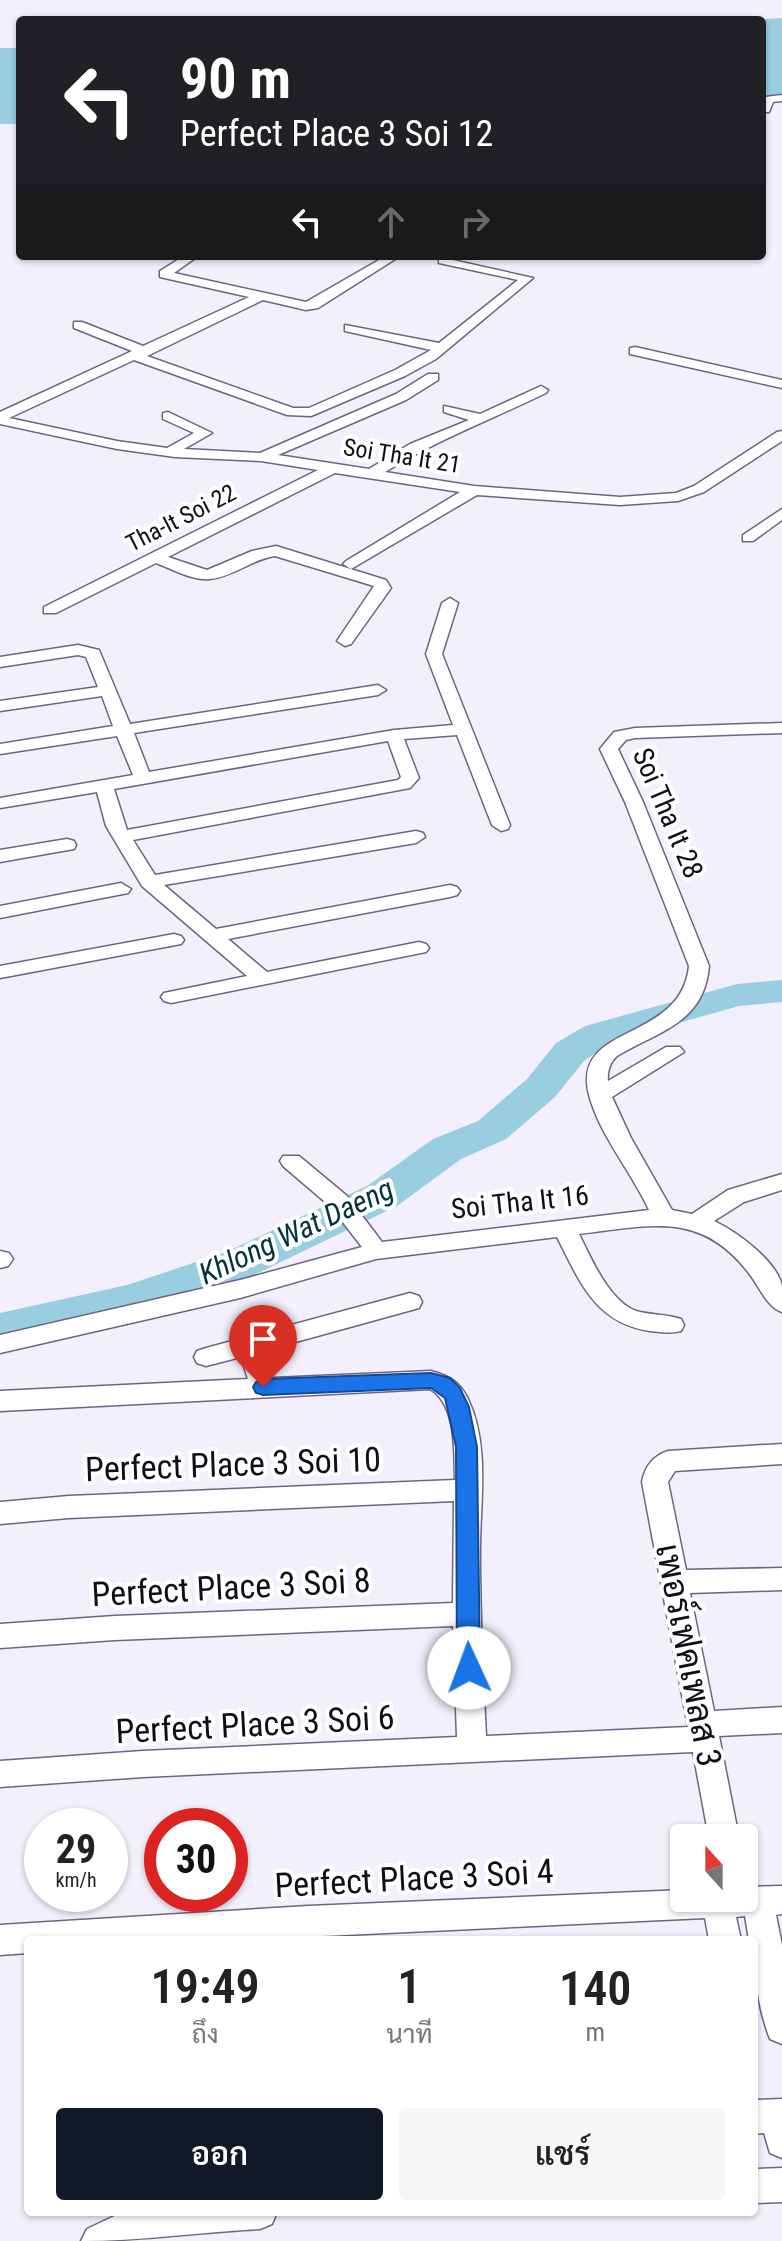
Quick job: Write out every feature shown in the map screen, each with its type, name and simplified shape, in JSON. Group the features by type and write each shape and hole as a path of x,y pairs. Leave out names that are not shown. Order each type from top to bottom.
{"street":[{"path":"766,107 769,99 782,98"},
{"path":"186,260 164,274 259,297 314,305 387,260"},
{"path":"78,325 141,354 298,414 311,412 400,373 442,348 527,278 443,260"},
{"path":"0,418 259,297"},
{"path":"349,328 442,348"},
{"path":"635,351 782,384"},
{"path":"261,457 401,397 433,377"},
{"path":"371,474 415,447 442,438 541,390"},
{"path":"449,409 481,419"},
{"path":"167,452 205,433 168,416"},
{"name":"Soi Tha It 21","path":"0,418 117,445 167,452 261,457 474,490 620,501 678,497 699,489 782,435"},
{"name":"Tha-It Soi 22","path":"50,610 333,468"},
{"path":"493,491 517,473"},
{"path":"351,564 474,490"},
{"path":"748,538 782,513"},
{"path":"158,558 209,575 257,554 276,551 380,583 383,588 345,641"},
{"path":"450,603 434,654 460,730 501,825"},
{"path":"0,662 87,651 93,654 143,778"},
{"path":"0,706 109,690"},
{"path":"0,749 378,690"},
{"name":"Soi Tha It 28","path":"600,1095 596,1075 604,1055 674,1018 700,981 691,939 609,749 620,736 635,733 782,728"},
{"path":"0,803 394,735 460,730"},
{"path":"121,837 404,784 410,778 394,735"},
{"path":"104,785 121,837 149,882 215,935 263,979"},
{"path":"149,882 416,837"},
{"path":"0,856 67,845"},
{"path":"0,912 121,889"},
{"path":"215,935 450,891"},
{"path":"0,972 174,940"},
{"path":"171,997 419,948"},
{"path":"664,1216 600,1095 673,1052"},
{"path":"291,1161 332,1193 353,1215 376,1251"},
{"path":"697,1221 736,1196 782,1182"},
{"name":"Soi Tha It 16","path":"0,1344 240,1289 376,1251 664,1216 714,1227 746,1252 782,1303"},
{"path":"563,1227 583,1265 616,1310 639,1319 672,1325"},
{"path":"206,1357 410,1302"},
{"path":"250,1347 263,1387"},
{"path":"0,1401 431,1380 443,1383 459,1407 467,1447 466,1614 472,1751"},
{"name":"เพอร์เฟคเพลส 3","path":"721,1824 655,1482 657,1472 668,1461 782,1454"},
{"name":"Perfect Place 3 Soi 10","path":"0,1513 69,1507 469,1490"},
{"path":"675,1582 782,1579"},
{"name":"Perfect Place 3 Soi 8","path":"0,1636 115,1628 466,1614"},
{"name":"Perfect Place 3 Soi 6","path":"0,1774 143,1764 472,1751 704,1731 782,1720"},
{"name":"Perfect Place 3 Soi 4","path":"46,1936 670,1905"},
{"path":"727,1936 740,1912"},
{"path":"749,1912 756,1936"},
{"name":"Perfect Place 3 Soi 4","path":"0,1940 24,1938"},
{"path":"758,1943 782,2028"},
{"path":"758,2186 782,2185"},
{"path":"99,2241 144,2221 208,2216"}],"water":[{"path":"782,18 782,97 766,99 766,19"},
{"path":"0,48 16,48 16,124 0,124"}],"waterway":[{"name":"Khlong Wat Daeng","path":"0,1329 132,1300 241,1263 382,1196 447,1149 492,1130 541,1088 570,1052 598,1034 737,995 782,991"}],"route":[{"path":"263,1387 431,1380 443,1383 453,1394 459,1407 467,1447 466,1614 469,1668"}]}
